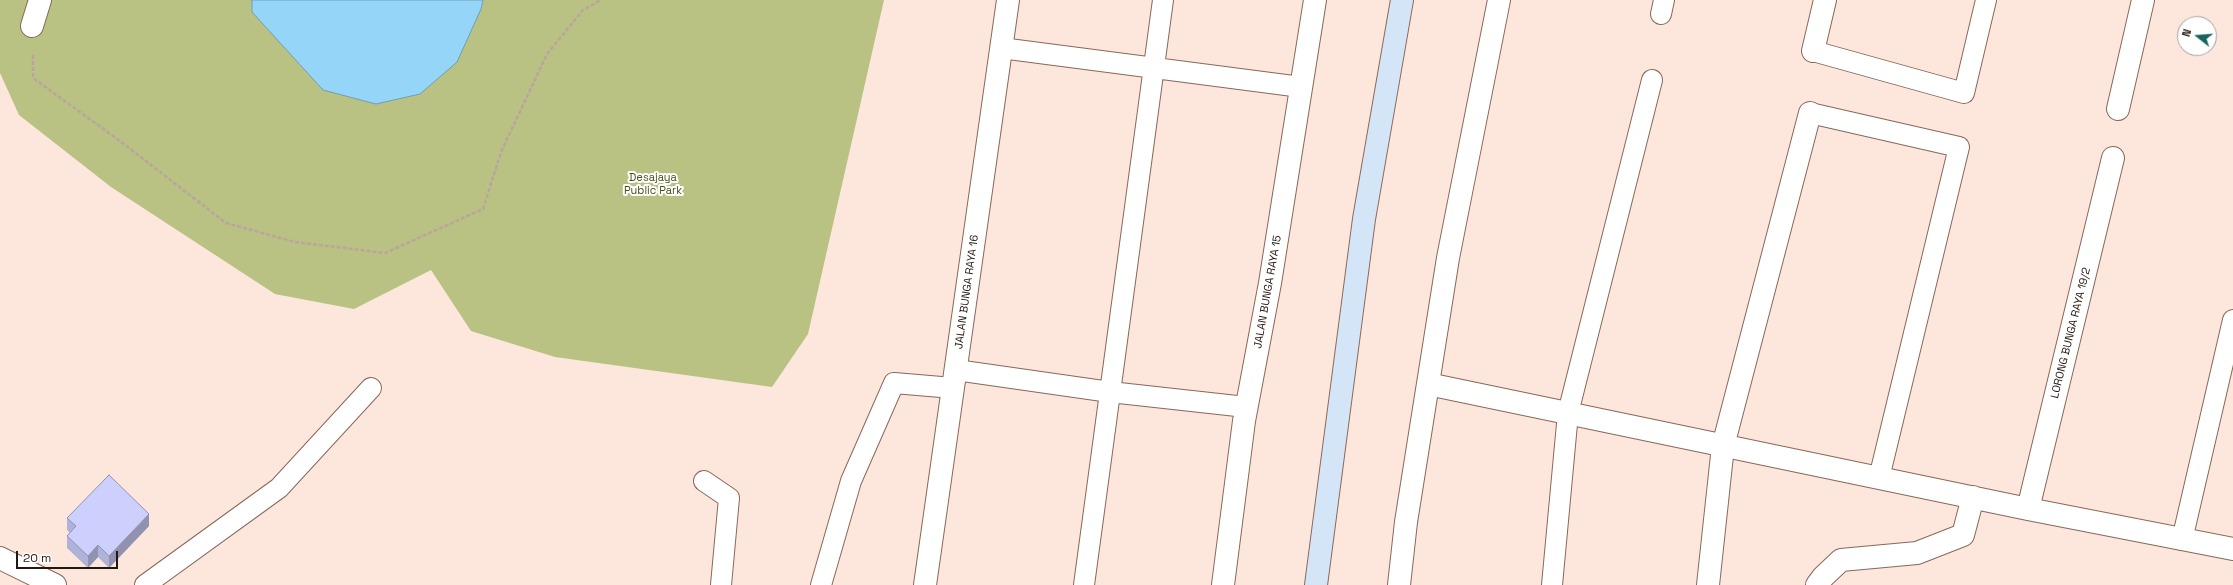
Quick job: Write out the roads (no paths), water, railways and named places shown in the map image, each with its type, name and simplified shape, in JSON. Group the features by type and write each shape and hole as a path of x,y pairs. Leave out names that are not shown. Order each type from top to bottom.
{"street":[{"path":"32,26 40,0"},
{"name":"JALAN BUNGA RAYA 16","path":"925,585 1008,0"},
{"name":"JALAN BUNGA RAYA 15","path":"1223,585 1246,407 1270,283 1315,0"},
{"path":"1316,585 1364,219 1402,0"},
{"path":"1399,585 1406,522 1448,258 1499,0"},
{"path":"1813,51 1824,0"},
{"path":"2118,109 2143,0"},
{"path":"1708,585 1723,446 1810,113"},
{"name":"LORONG BUNGA RAYA 19/2","path":"2028,509 2113,158"},
{"path":"1428,384 2028,509 2233,549"},
{"path":"1817,585 1823,576 1841,560 1917,552 1963,535 1973,497"},
{"path":"0,558 55,585"}],"lane":[{"path":"1084,585 1163,0"},
{"path":"1813,51 1964,93 1986,0"},
{"path":"1001,48 1301,87"},
{"path":"1552,585 1568,413 1652,80"},
{"path":"1810,113 1959,147 1879,478"},
{"path":"2182,540 2233,320"},
{"path":"821,585 851,481 894,383 954,379 1110,392 1246,407"},
{"path":"145,585 279,488 372,388"},
{"path":"704,481 729,498 721,585"}],"water":[{"path":"252,0 483,0 481,9 457,62 420,94 376,104 323,90 252,12"}],"park label":[{"name":"Desajaya Public Park","path":"653,184"}]}
